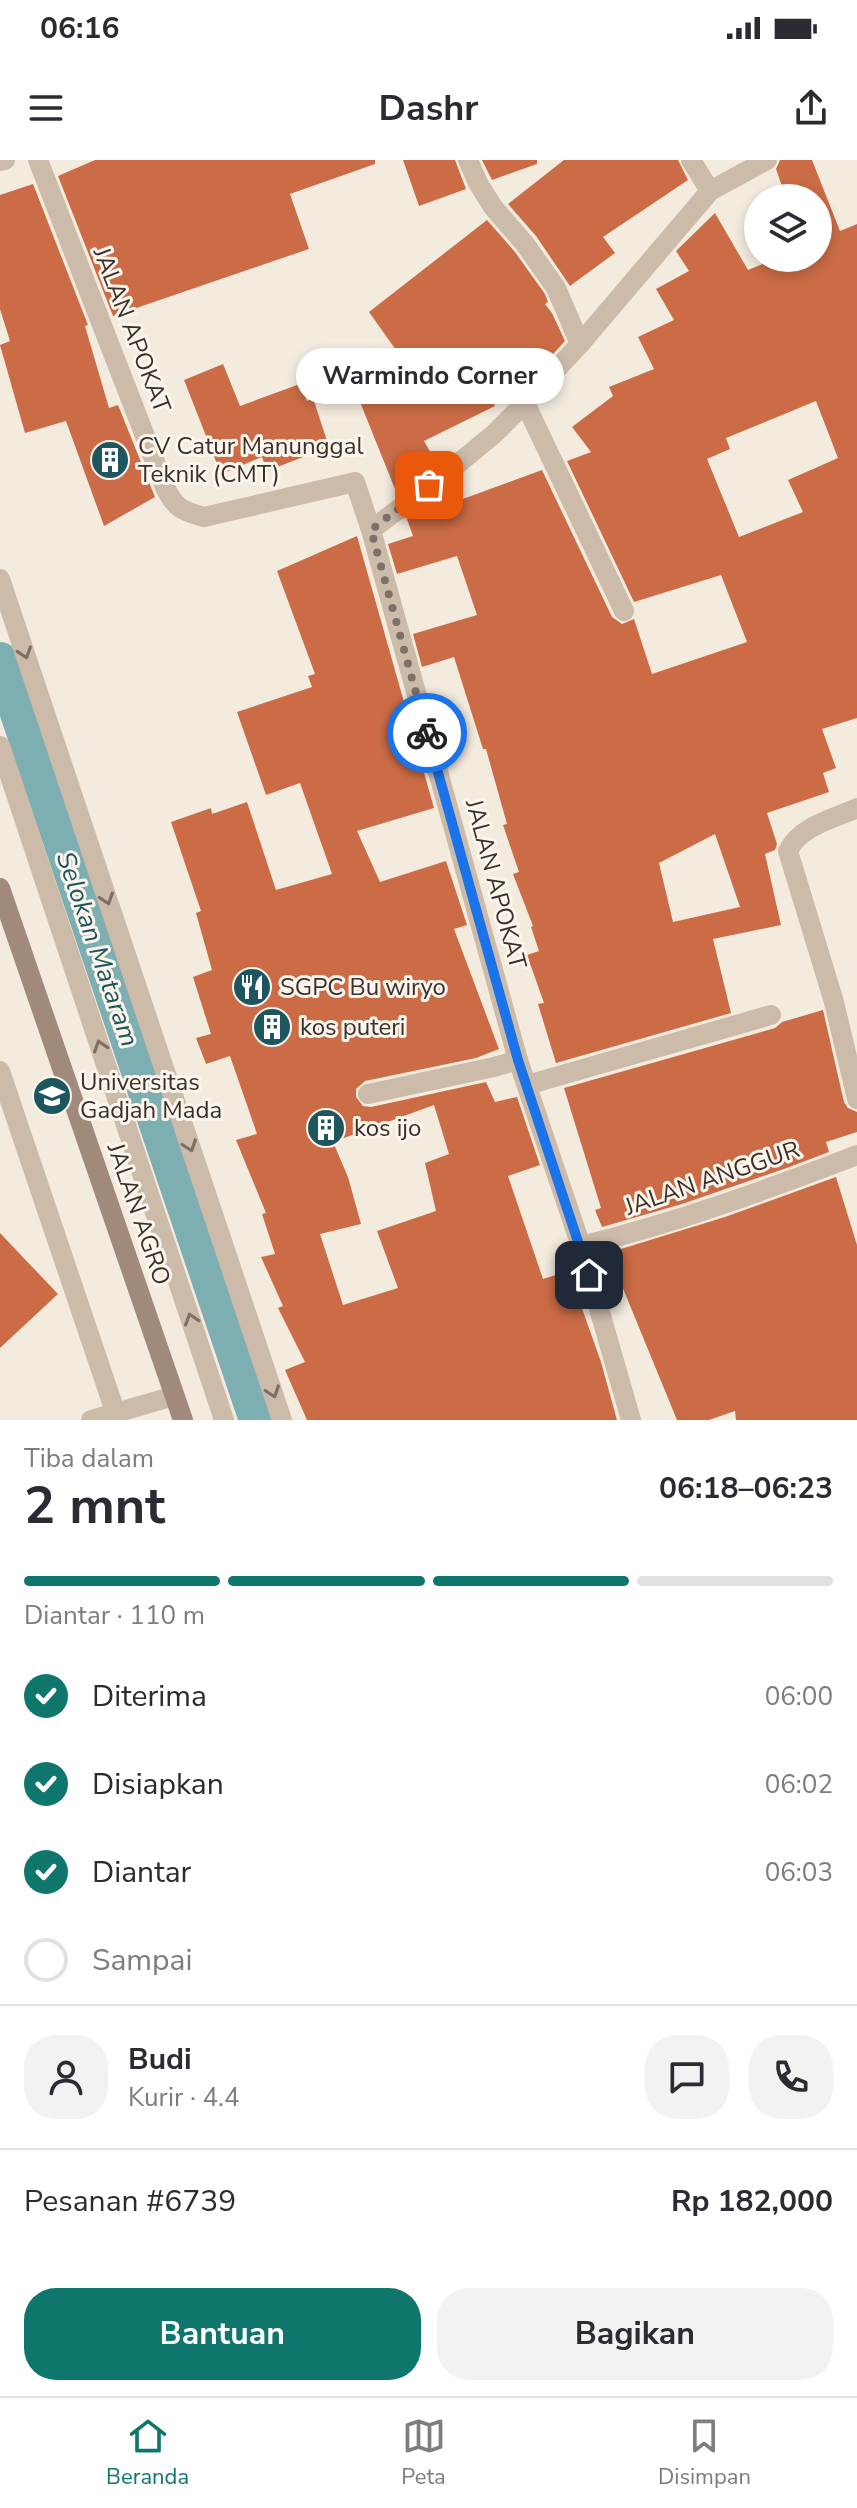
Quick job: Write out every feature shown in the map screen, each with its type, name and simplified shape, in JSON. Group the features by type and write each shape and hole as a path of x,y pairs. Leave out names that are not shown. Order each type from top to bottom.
{"main road":[{"name":"JALAN AGRO","path":"0,888 183,1420"}],"street":[{"name":"JALAN APOKAT","path":"38,160 170,498 182,511 204,517 355,482 518,1060 581,1246 631,1420"},
{"path":"468,160 493,207 525,244 556,288 580,344"},
{"path":"691,160 710,191"},
{"path":"371,530 494,434 580,344 710,191 767,160"},
{"path":"525,403 624,611"},
{"path":"0,579 282,1420"},
{"path":"0,746 224,1420"},
{"path":"857,808 802,833 794,839 788,851 834,1002 857,1099"},
{"path":"527,1085 771,1015"},
{"path":"368,1094 518,1060"},
{"path":"0,1071 6,1100 117,1416"},
{"name":"JALAN ANGGUR","path":"581,1246 643,1231 766,1190 857,1155"},
{"path":"91,1420 117,1416 174,1396"}],"building":[{"path":"95,160 375,160 375,164 290,194 309,249 113,316 58,176"},
{"path":"403,160 455,160 466,189 419,206"},
{"path":"482,160 537,160 537,164 492,180"},
{"path":"564,160 678,160 688,180 603,237 615,253 570,286 536,236 508,204"},
{"path":"780,160 812,160 821,184 781,184 776,169"},
{"path":"33,184 88,325 85,326 109,408 118,405 155,497 104,526 66,421 25,433 0,345 10,341 0,309 0,195"},
{"path":"832,211 840,231 857,224 857,718 822,729 836,768 823,773 829,792 767,813 777,844 775,850 765,854 781,925 713,939 731,1013 556,1063 538,1004 544,1003 527,955 539,951 513,874 519,872 503,825 507,824 486,749 483,749 454,657 422,667 413,634 477,615 457,556 397,574 388,544 413,536 407,519 451,486 460,500 542,470 612,617 622,624 634,619 652,674 747,642 721,575 634,602 567,461 591,452 572,427 613,396 609,387 654,369 638,337 674,320 656,289 689,271 676,251 715,213 744,263 744,272 832,272","holes":["816,401 838,458 788,480 803,512 739,537 707,459 730,449 726,438","715,834 740,907 673,922 659,863"]},
{"path":"487,220 545,294 548,302 545,304 565,341 544,364 538,357 489,393 495,406 424,441 437,464 397,494 360,402 413,374 369,312"},
{"path":"223,364 240,406 300,384 307,401 313,398 329,447 267,471 262,457 221,474 184,380"},
{"path":"357,536 434,808 357,831 380,882 446,861 467,925 454,929 499,1049 476,1058 365,1081 356,1089 356,1097 363,1106 371,1107 486,1082 495,1102 517,1097 540,1165 508,1176 543,1279 556,1275 559,1288 573,1283 601,1362 617,1420 307,1420 285,1370 305,1362 278,1308 283,1306 261,1257 275,1254 262,1214 266,1213 236,1140 257,1134 230,1056 206,1064 196,1038 211,1034 193,977 212,970 196,913 201,911 171,822 211,808 212,814 247,802 276,890 332,874 300,783 266,795 237,712 312,687 308,676 315,674 277,571","holes":["434,1105 449,1154 425,1163 436,1211 377,1231 398,1288 343,1305 320,1234 361,1224 348,1177 333,1142"]},
{"path":"823,1010 844,1102 857,1112 857,1132 826,1142 829,1152 784,1169 602,1227 595,1210 601,1208 564,1088 775,1028 782,1022"},
{"path":"836,1177 857,1245 857,1420 736,1420 735,1411 709,1420 677,1420 615,1269 611,1252 725,1217"},
{"path":"0,1233 58,1294 0,1348"}],"waterway":[{"name":"Selokan Mataram","path":"0,660 257,1420"}],"way so far":[{"path":"427,733 371,530 429,485"}],"place":[{"name":"CV Catur Manunggal Teknik (CMT)","path":"110,460"},
{"name":"Warmindo Corner","path":"429,485"},
{"name":"SGPC Bu wiryo","path":"252,987"},
{"name":"kos puteri","path":"272,1027"},
{"name":"Universitas Gadjah Mada","path":"52,1096"},
{"name":"kos ijo","path":"326,1128"}],"route":[{"path":"427,733 518,1060 589,1275"}]}
